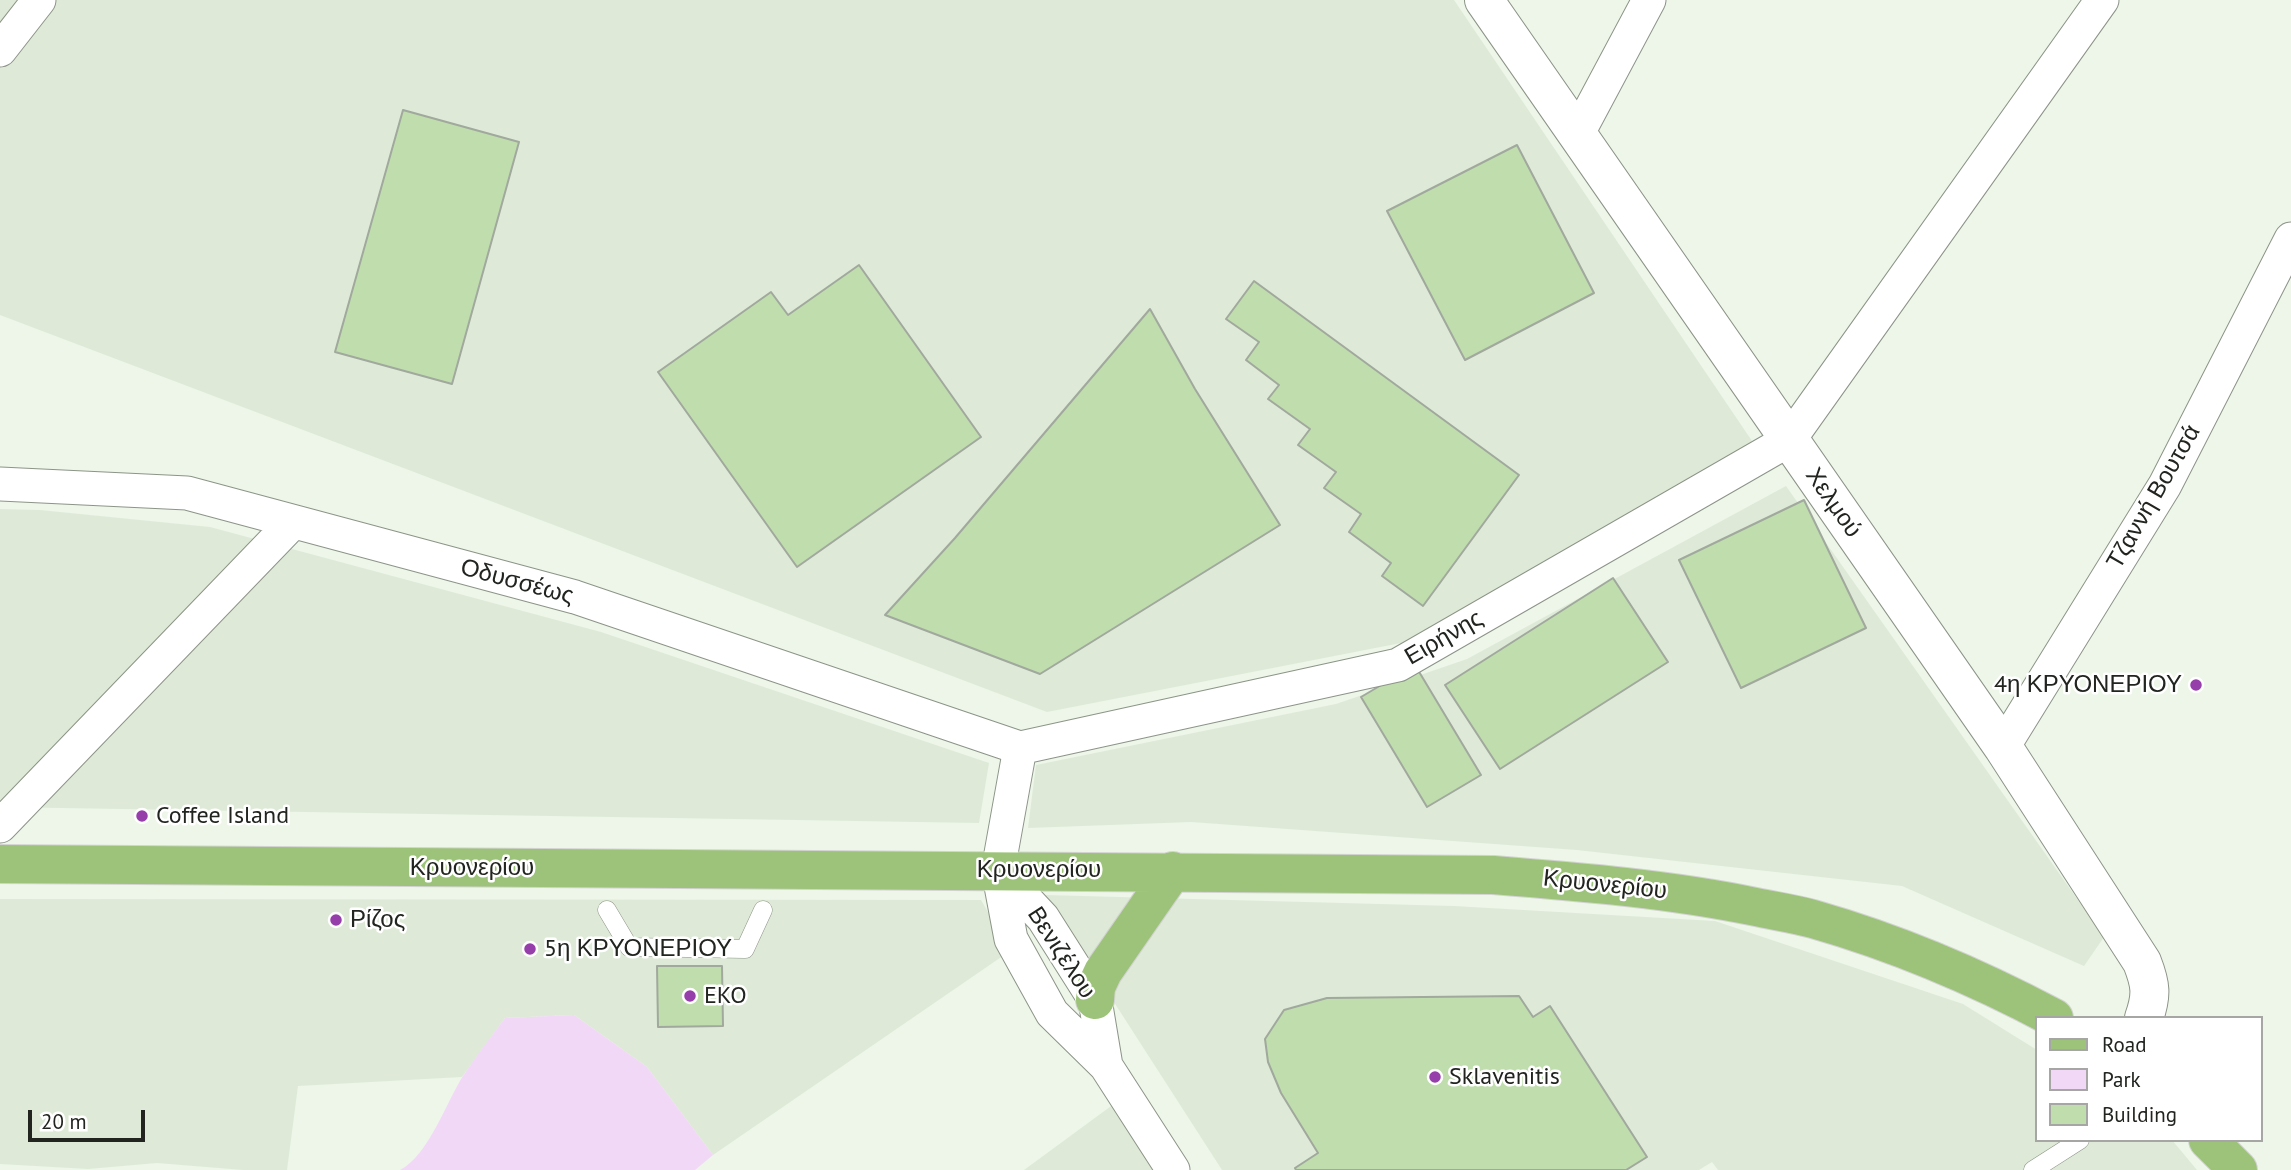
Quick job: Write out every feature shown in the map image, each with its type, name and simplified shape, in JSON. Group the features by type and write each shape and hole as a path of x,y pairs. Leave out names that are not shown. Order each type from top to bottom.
{"main road":[{"name":"Κρυονερίου","path":"0,864 1493,875 1598,883 1698,895 1811,918 1914,952 2050,1016"},
{"path":"1095,1000 1096,987 1103,972 1173,871"},
{"path":"2210,1142 2238,1170"}],"street":[{"path":"0,50 39,0"},
{"name":"Χελμού","path":"1484,0 2003,747 2142,962 2150,981 2150,1001 2145,1016"},
{"path":"1577,135 1648,0"},
{"path":"1788,440 2102,0"},
{"name":"Τζαννή Βουτσά","path":"2003,747 2165,485 2291,239"},
{"name":"Ειρήνης","path":"1020,748 1398,665 1788,440"},
{"name":"Οδυσσέως","path":"0,484 187,493 575,597 1020,748"},
{"path":"0,826 293,522"},
{"path":"998,870 1020,748"},
{"name":"Βενιζέλου","path":"998,870 1043,918 1095,1000 1105,1066"},
{"name":"Βενιζέλου","path":"998,870 1011,939 1052,1013 1105,1066 1173,1170"}],"lane":[{"path":"607,909 629,947 745,949 763,910"},
{"path":"2032,1170 2077,1142"}],"shaded area":[{"path":"0,0 1454,0 1752,441 1401,643 1047,712 0,315"},
{"path":"1786,486 2104,937 2084,966 1902,886 1577,850 1191,822 1028,828 1036,765 1336,704 1467,659"},
{"path":"0,509 40,510 210,527 601,632 989,763 979,823 0,807"},
{"path":"1045,895 1454,906 1715,921 1963,1004 2036,1049 2036,1142 2174,1142 2197,1170 1718,1170 1712,1162 1699,1170 1222,1170"},
{"path":"0,899 981,900 1010,951 713,1155 647,1067 574,1015 505,1018 462,1077 298,1086 287,1170 243,1170 157,1163 88,1169 0,1164"},
{"path":"1118,1101 1161,1170 1024,1170"}],"green space":[{"path":"574,1015 647,1067 713,1155 695,1170 400,1170 410,1163 428,1141 463,1076 505,1018"}],"building":[{"path":"403,110 519,142 452,384 335,352"},
{"path":"1517,145 1594,293 1465,360 1387,211"},
{"path":"859,265 981,437 797,567 658,372 771,292 788,315"},
{"path":"1254,281 1519,475 1423,606 1382,576 1391,563 1349,532 1361,514 1324,488 1336,472 1298,445 1310,429 1268,399 1279,385 1246,360 1259,342 1226,319"},
{"path":"1150,309 1195,389 1280,525 1040,674 885,615 955,538"},
{"path":"1804,500 1866,628 1741,688 1679,560"},
{"path":"1613,578 1668,662 1500,769 1445,685"},
{"path":"1415,665 1481,775 1427,807 1361,697"},
{"name":"EKO","path":"657,966 722,966 723,1026 658,1027"},
{"name":"Sklavenitis","path":"1519,996 1533,1017 1550,1006 1647,1157 1626,1170 1296,1170 1295,1168 1318,1153 1281,1093 1268,1062 1265,1039 1284,1010 1327,998"}],"place":[{"name":"4η ΚΡΥΟΝΕΡΙΟΥ","path":"2196,685"},
{"name":"Coffee Island","path":"142,816"},
{"name":"Ρίζος","path":"336,920"},
{"name":"5η ΚΡΥΟΝΕΡΙΟΥ","path":"530,949"},
{"name":"EKO","path":"690,996"},
{"name":"Sklavenitis","path":"1435,1077"}]}
